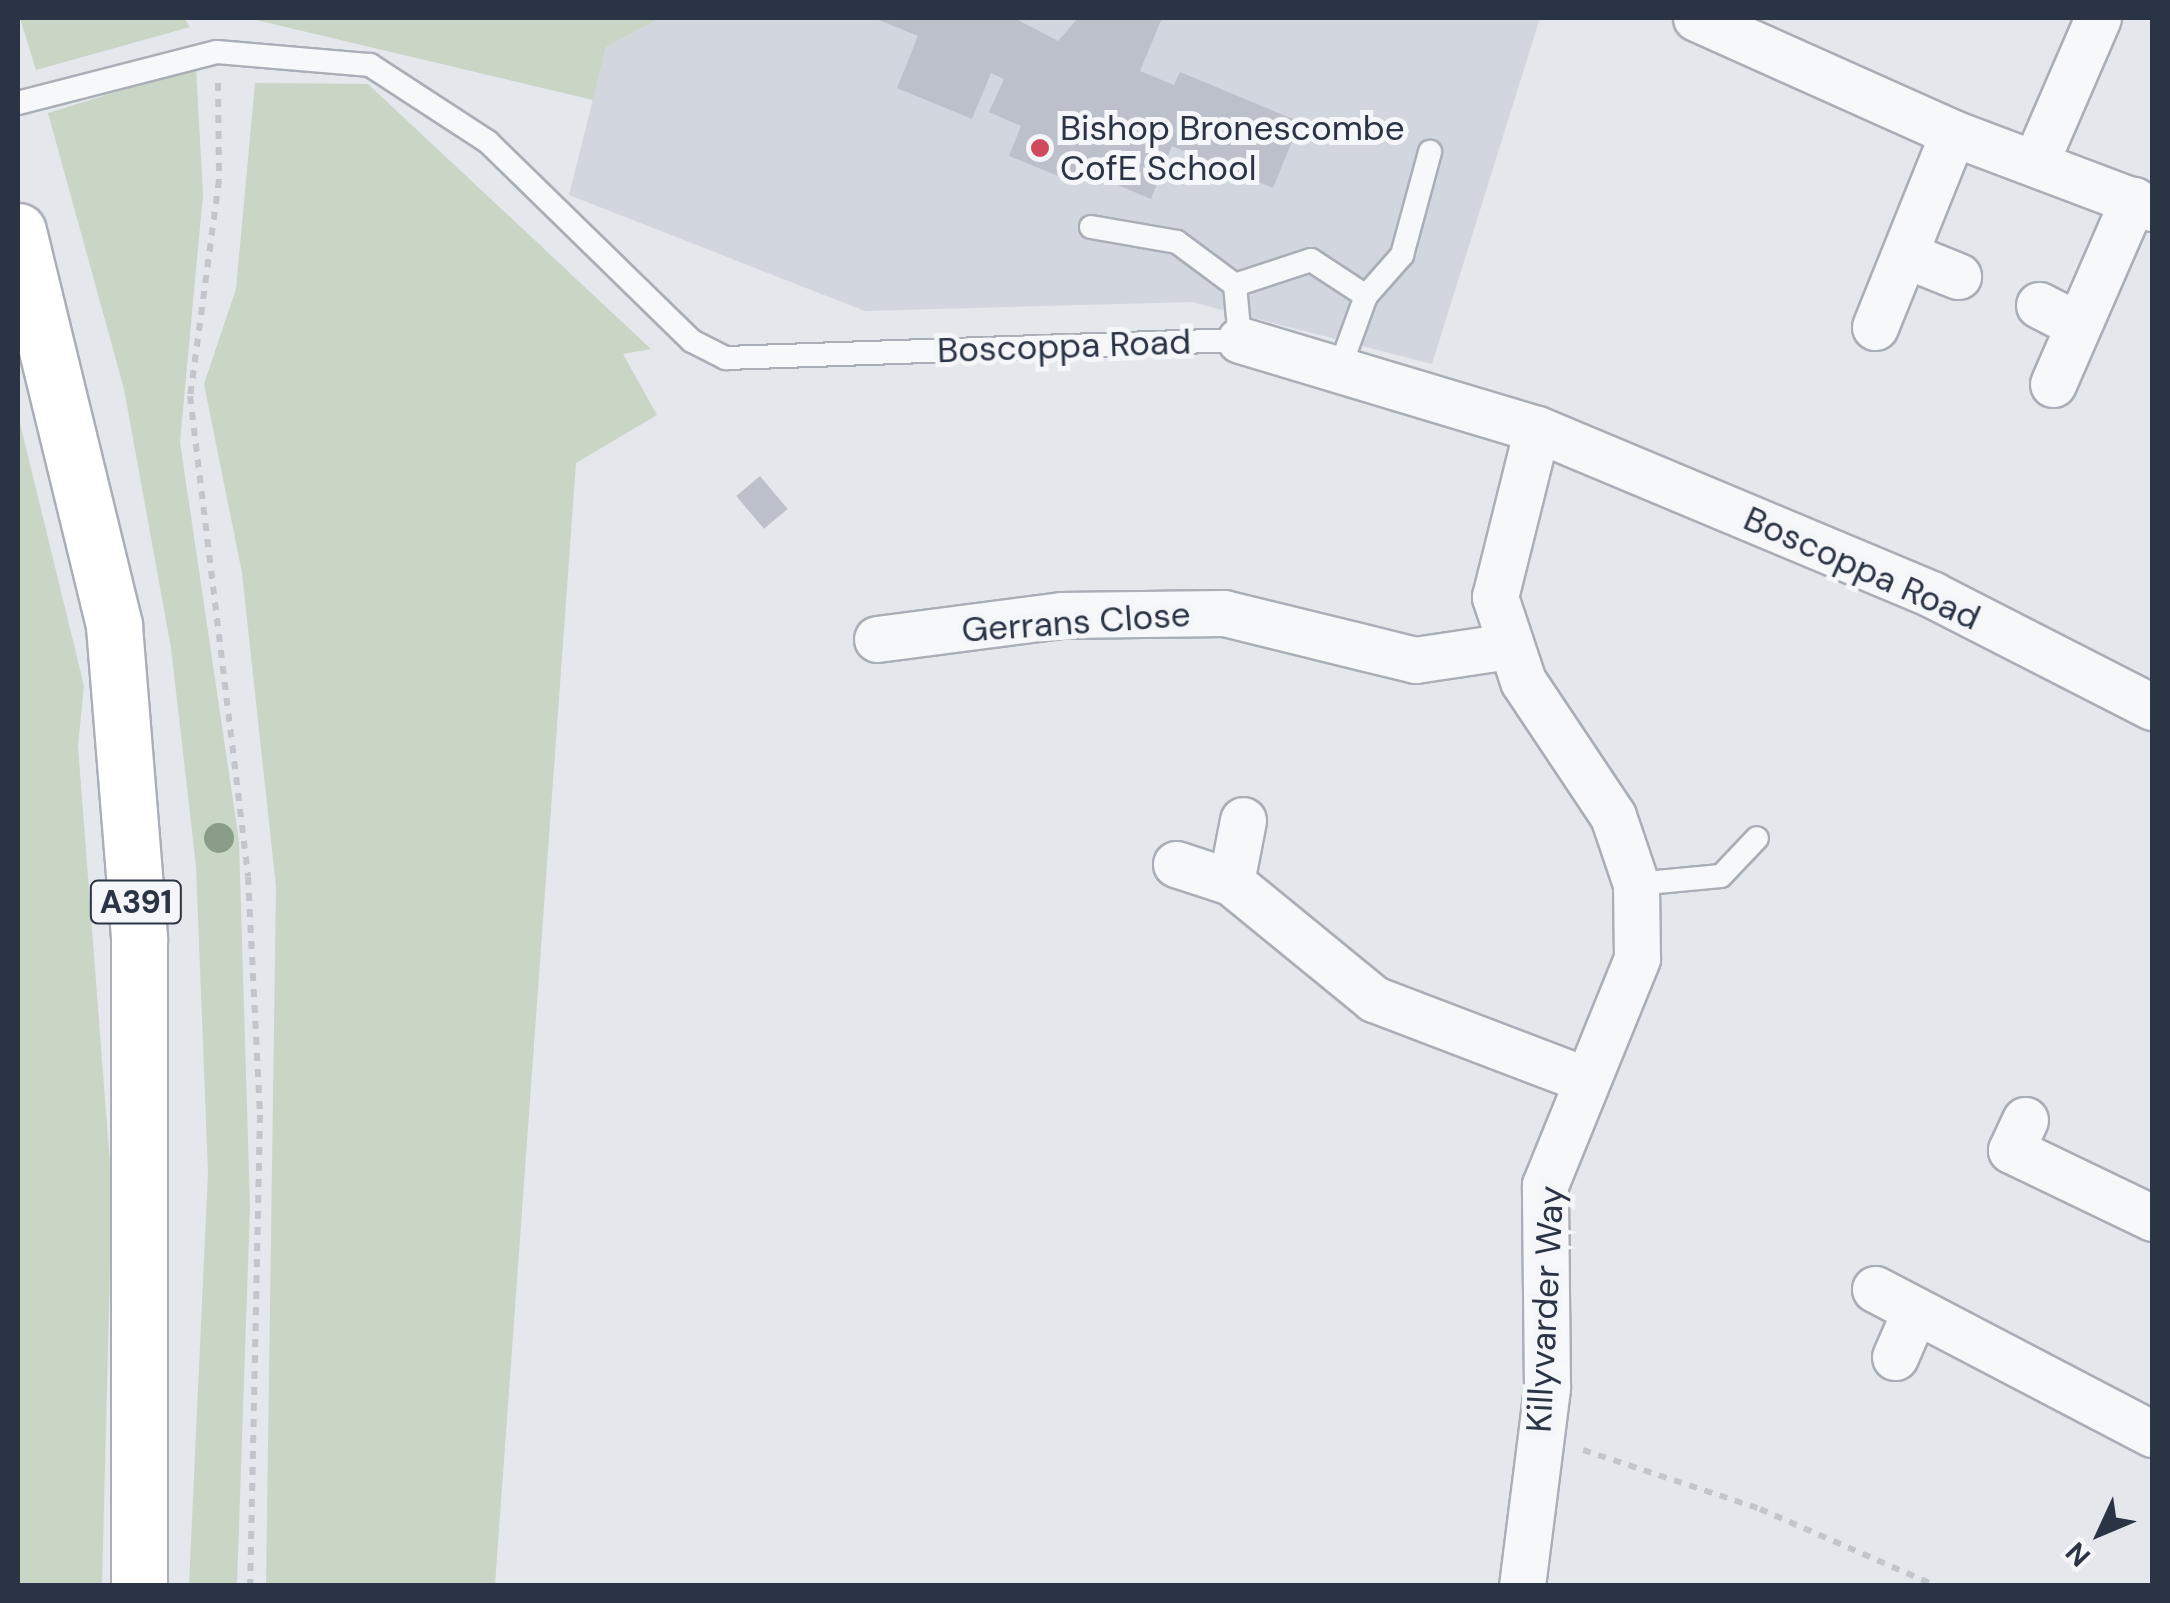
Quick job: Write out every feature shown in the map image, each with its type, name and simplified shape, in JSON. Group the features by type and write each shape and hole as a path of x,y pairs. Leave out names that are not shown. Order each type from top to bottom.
{"highway":[{"name":"A391","path":"18,231 114,626 139,938 139,1586"}],"street":[{"path":"1696,18 1953,132 2142,204 2058,314 2052,384"},
{"path":"2036,162 2098,18"},
{"path":"1875,327 1908,256 1953,132"},
{"path":"1908,256 1958,276"},
{"name":"Boscoppa Road","path":"1240,340 1537,429 1933,595 2152,706"},
{"name":"Killyvarder Way","path":"1522,1586 1541,1432 1545,1185 1584,1080 1637,958 1636,884 1612,816 1509,646 1495,596 1499,566 1537,429"},
{"name":"Gerrans Close","path":"877,639 1061,615 1224,613 1415,660 1509,646"},
{"path":"1231,882 1243,820"},
{"path":"1176,864 1231,882 1374,999 1584,1080"},
{"path":"2025,1120 2011,1150 2152,1218"},
{"path":"1875,1289 2152,1434"},
{"path":"1895,1356 1915,1311"}],"lane":[{"name":"Boscoppa Road","path":"18,103 140,67 217,52 370,65 488,142 692,341 726,358 1240,340"},
{"path":"1340,370 1366,296 1402,255 1430,152"},
{"path":"1092,228 1177,242 1235,285 1240,340"},
{"path":"1235,285 1311,260 1366,296"},
{"path":"1636,884 1721,876 1757,838"}],"path":[{"path":"217,52 219,180 190,396 248,877 260,1115 250,1586"},
{"path":"1541,1432 1760,1508 1936,1586"}],"shaded area":[{"name":"Bishop Bronescombe CofE School","path":"660,18 1540,18 1432,364 1192,302 865,311 569,195 606,47"}],"green space":[{"path":"20,18 184,18 190,27 36,70"},
{"path":"248,18 660,18 606,47 593,100"},
{"path":"196,67 203,195 180,442 239,841 250,1207 237,1585 189,1585 208,1172 196,866 171,648 124,389 48,113"},
{"path":"255,83 368,84 651,349 623,354 657,415 576,463 495,1585 266,1585 276,887 242,573 204,384 236,289"},
{"path":"18,415 84,686 78,746 112,1190 102,1585 18,1585"}],"building":[{"path":"874,18 1014,18 1058,41 1078,18 1162,18 1140,71 1174,85 1180,72 1300,122 1273,188 1172,146 1151,199 1086,172 1080,185 1009,156 1021,126 989,112 1004,79 991,73 972,119 897,88 918,36"},
{"path":"760,476 788,509 764,529 736,496"}],"place":[{"name":"Bishop Bronescombe CofE School","path":"1040,148"}]}
